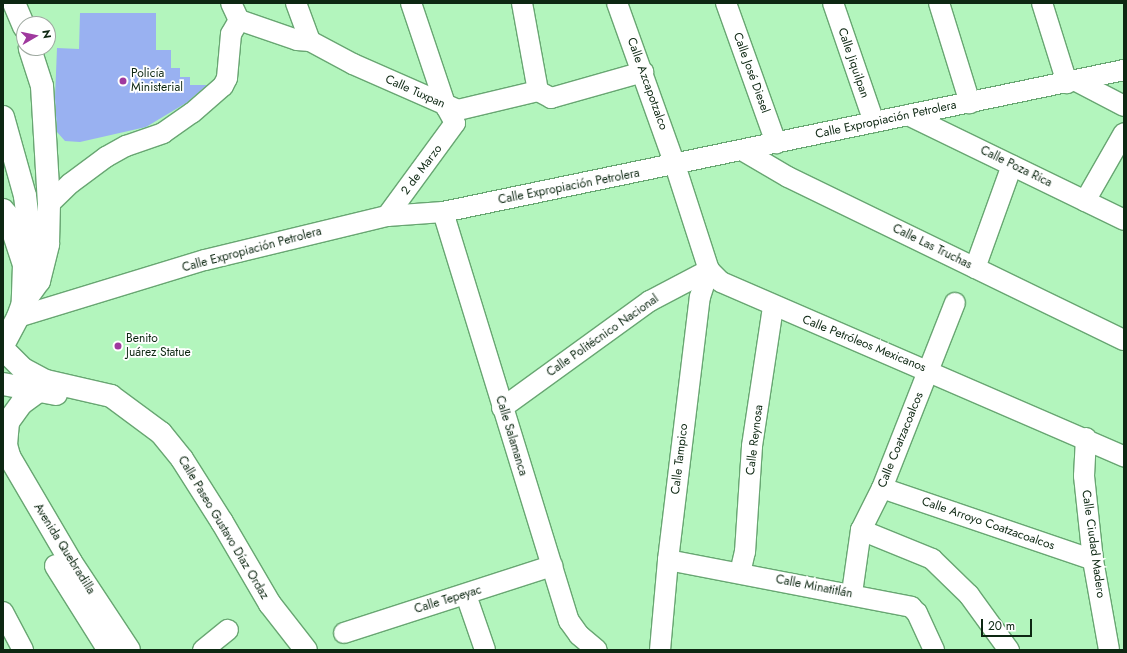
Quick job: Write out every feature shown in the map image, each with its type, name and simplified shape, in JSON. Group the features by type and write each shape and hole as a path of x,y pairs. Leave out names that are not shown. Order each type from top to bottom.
{"main road":[{"path":"14,3 19,16"},
{"path":"3,345 21,310 39,281 46,261 49,204 42,86 33,56"},
{"path":"3,117 25,196 30,227 23,251 21,310"},
{"path":"3,210 23,251"},
{"name":"Calle Paseo Gustavo Díaz Ordaz","path":"3,349 23,369 46,381 111,396 161,432 182,459 270,604 306,650"},
{"path":"3,384 40,390 87,401 111,412 134,413"},
{"path":"6,461 8,422 22,403 40,390"},
{"name":"Avenida Quebradilla","path":"6,461 109,650"},
{"name":"Avenida Quebradilla","path":"6,461 129,650"}],"street":[{"path":"296,3 310,41"},
{"path":"411,3 451,115"},
{"path":"522,3 538,91 551,98 643,72"},
{"name":"Calle Azcapotzalco","path":"617,3 643,72 675,165"},
{"name":"Calle José Diesel","path":"726,3 776,143"},
{"name":"Calle Jiquilpan","path":"832,3 874,122"},
{"path":"939,3 970,103"},
{"path":"1042,3 1072,82 1124,106"},
{"path":"49,204 71,183 106,157 126,146 163,133 192,114 223,86 227,78 231,34 235,12"},
{"name":"Calle Tuxpan","path":"235,12 297,40 310,41 451,115 458,110 538,91"},
{"name":"Calle Expropiación Petrolera","path":"21,310 205,260 387,216 443,212 675,165 1124,70"},
{"name":"2 de Marzo","path":"387,216 451,115"},
{"name":"Calle Poza Rica","path":"908,115 1124,220"},
{"path":"1085,201 1124,132"},
{"name":"Calle Las Truchas","path":"742,150 788,177 1124,340"},
{"path":"675,165 708,270"},
{"path":"975,268 1012,165"},
{"name":"Calle Salamanca","path":"443,212 502,408 569,621 579,634 598,650"},
{"name":"Calle Petróleos Mexicanos","path":"708,270 721,282 773,307 1086,438 1124,456"},
{"name":"Calle Politécnico Nacional","path":"502,408 650,301 708,270"},
{"name":"Calle Tampico","path":"660,650 668,560 700,297 708,270"},
{"name":"Calle Coatzacoalcos","path":"852,593 861,530 882,488 956,303"},
{"name":"Calle Reynosa","path":"740,573 745,552 752,446 773,307"},
{"name":"Calle Ciudad Madero","path":"1086,438 1084,476 1093,560 1114,642"},
{"name":"Calle Arroyo Coatzacoalcos","path":"882,488 1093,560"},
{"path":"861,530 932,559 969,596 1009,650"},
{"name":"Calle Minatitlán","path":"668,560 852,593 912,606 917,613 934,650"},
{"name":"Calle Tepeyac","path":"344,633 466,595 552,566"},
{"path":"466,595 485,650"},
{"path":"3,612 23,650"},
{"path":"203,650 228,630"}],"building":[{"name":"Policía Ministerial","path":"80,13 156,13 156,50 171,50 171,68 180,68 180,77 190,77 190,85 207,85 186,103 146,127 80,142 65,141 57,132 55,98 57,48 79,49"}],"place":[{"name":"Policía Ministerial","path":"123,81"},
{"name":"Benito Juárez Statue","path":"118,346"}]}
